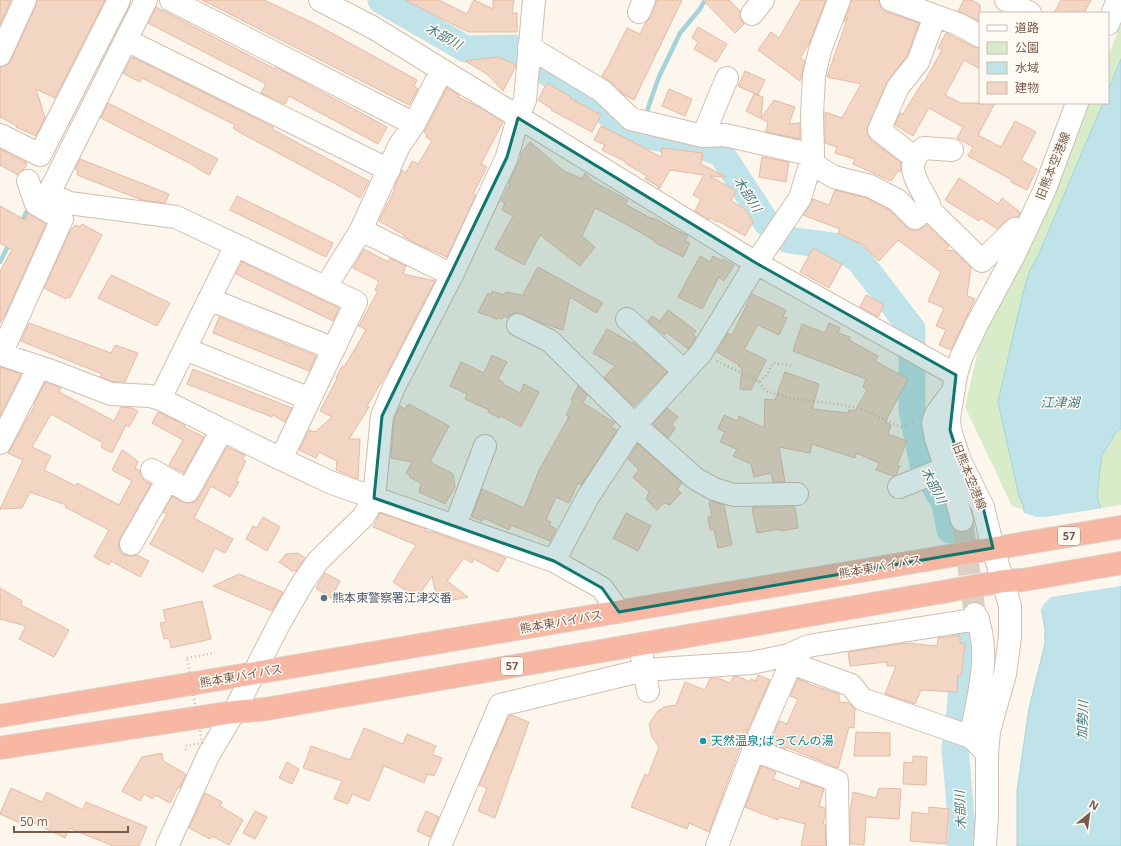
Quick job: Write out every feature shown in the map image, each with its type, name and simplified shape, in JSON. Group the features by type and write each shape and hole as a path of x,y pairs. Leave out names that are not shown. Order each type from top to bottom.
{"highway":[{"name":"熊本東バイパス","path":"0,716 1121,527"},
{"name":"57","path":"0,748 234,712 266,709 1121,563"}],"street":[{"path":"0,55 25,0"},
{"path":"119,0 23,190 36,204 62,219 1,354 111,394 150,396 160,399 332,483 554,561 602,588 618,612"},
{"path":"146,0 49,193 69,203 176,217 356,302 281,459"},
{"path":"171,0 414,124"},
{"path":"320,0 372,27 756,263 895,341 955,382 936,414 933,424 941,470 955,495 962,520"},
{"path":"167,846 209,754 234,712 302,584 318,561 364,516 374,498 382,416 394,387 452,275 508,157 518,118 525,100 534,0"},
{"path":"554,561 588,496 635,425 701,353 756,263 800,198 812,159 814,76 820,50 839,0"},
{"path":"891,0 958,24 979,35"},
{"path":"1006,0 1028,12"},
{"path":"1109,22 1118,0"},
{"path":"915,158 879,130 898,87 918,62 935,16"},
{"path":"126,40 389,170"},
{"path":"530,47 602,91 631,119 703,136 725,135 812,159 834,177 870,186 897,200 915,218 928,208"},
{"path":"325,288 361,230 400,146 414,124 442,70"},
{"path":"703,136 727,78"},
{"name":"旧熊本空港線","path":"986,846 987,754 989,731 1005,674 1010,637 1010,606 1013,581 993,548 983,507 960,461 950,430 949,418 961,358 976,326 1014,255 1045,189 1077,104"},
{"path":"0,135 63,165"},
{"path":"952,150 924,148 918,152 915,158 912,171 916,182 929,204 928,208 982,261 1015,229 1024,233"},
{"path":"361,230 452,275"},
{"path":"160,399 236,245"},
{"path":"209,299 334,349"},
{"path":"627,319 684,371"},
{"path":"518,325 550,341 635,425 696,479 714,490 734,495 797,494"},
{"path":"185,349 310,399"},
{"path":"0,443 38,367"},
{"path":"131,544 160,474 188,491 222,430"},
{"path":"448,524 485,446"},
{"path":"907,484 941,470"},
{"path":"448,524 460,481"},
{"path":"717,846 753,750 790,659 808,646 953,624 976,617 982,634 984,651 982,673 971,737"},
{"path":"640,644 646,681"},
{"path":"440,846 500,705 751,663 790,659 851,685 862,699 971,737 987,754"},
{"path":"753,750 838,781 838,846"}],"path":[{"path":"701,353 759,382 766,391 790,398 838,404 862,409 900,427"},
{"path":"759,382 766,375 773,363 793,366"},
{"path":"186,750 186,746 202,743 188,658 215,653"}],"highlighted area":[{"path":"518,118 756,263 956,375 950,430 960,461 983,507 993,548 619,612 602,588 554,561 374,498 382,416 507,157"}],"green space":[{"name":"江津湖","path":"1121,23 1121,505 1047,516 1012,506 965,407 979,345 1030,239 1088,104 1109,104 1109,54"}],"water":[{"name":"加勢川","path":"1121,59 1121,429 1117,431 1102,455 1097,495 1121,588 1121,846 1017,846 1017,791 1029,708 1045,644 1045,629 1023,505 1019,496 998,402 1023,293 1030,270 1038,256 1103,104 1109,104 1109,89"}],"pier":[{"path":"1103,508 1121,586 1051,597 1044,604 1040,612 1022,512 1036,517 1046,517"}],"building":[{"path":"0,0 11,0 0,25"},
{"path":"37,0 105,0 55,98 36,89 45,118 36,136 16,127 17,126 0,117 0,67 7,65 11,60"},
{"path":"202,0 264,0 315,24 417,80 414,86 418,89 409,105"},
{"path":"405,0 439,0 467,14 474,0 493,9 493,0 514,0 512,13 517,13 517,32 468,32"},
{"path":"657,0 682,0 634,100 624,95 611,82 602,76 627,28 640,34 646,22 651,17"},
{"path":"703,0 729,0 740,11 740,18 744,24 735,33"},
{"path":"801,0 826,0 809,44 800,58 805,61 800,81 758,50 771,32 779,38"},
{"path":"851,0 879,0 881,8 886,12 919,23 907,56 887,82 867,130 871,140 901,163 901,172 899,170 891,181 853,164 855,159 835,153 837,147 825,143 825,112 842,118 861,84 827,77 848,17 844,22"},
{"path":"964,0 972,0 980,5 979,22 958,11"},
{"path":"1061,0 1091,0 1085,12 1055,12"},
{"path":"156,7 275,69 276,67 387,127 378,144 289,96 285,104 261,93 266,84 148,23"},
{"path":"698,27 727,44 716,62 694,49 698,42 692,38"},
{"path":"946,33 974,47 979,48 979,68 964,60 945,95 961,103 994,104 978,135 1001,147 1015,121 1036,132 1021,160 1037,169 1027,190 968,156 973,147 957,138 963,127 929,108 913,136 895,125 900,113 903,114 922,83 923,84 942,50 938,48"},
{"path":"132,57 273,127 272,129 369,181 360,198 239,132 233,128 235,125 142,78 140,82 126,75 123,73"},
{"path":"498,57 516,65 503,91 487,74 465,61"},
{"path":"745,71 765,80 758,95 738,86"},
{"path":"547,83 601,115 592,132 551,110 552,109 538,100"},
{"path":"447,88 459,95 458,97 481,108 503,122 481,164 487,167 473,194 476,195 447,257 415,243 379,221 395,189 394,188 402,170 406,173 412,161 418,164 432,141 426,137 427,134 424,132"},
{"path":"669,89 692,99 685,116 662,106"},
{"path":"754,94 763,97 761,118 774,100 795,107 789,124 800,123 800,139 766,132 768,122 746,111"},
{"path":"108,103 218,159 209,175 195,166 101,118"},
{"path":"601,126 661,157 662,148 703,153 701,164 726,177 710,176 736,191 731,201 745,209 753,222 745,236 718,221 717,222 710,218 709,220 695,211 701,199 693,195 704,175 670,170 659,189 658,186 645,179 647,176 625,163 626,162 602,150 605,145 594,140"},
{"path":"530,142 564,171 582,179 585,173 592,181 628,200 625,204 688,236 685,241 690,243 683,257 595,208 582,236 595,247 580,266 540,235 524,265 495,249 513,216 502,210 505,203 501,201 510,184 509,183 521,157 521,153"},
{"path":"0,149 27,163 18,175 0,165"},
{"path":"762,157 789,162 786,182 759,177"},
{"path":"80,159 169,194 165,203 142,200 77,175 78,171 75,169"},
{"path":"959,178 998,204 1002,198 1020,212 1019,216 1007,220 997,229 981,218 979,221 945,200"},
{"path":"835,190 866,198 890,210 906,227 911,230 918,230 927,225 949,246 945,250 954,251 971,268 967,296 975,299 951,350 939,345 946,330 936,326 944,308 928,301 941,272 898,240 879,261 863,245 838,233 840,229 803,215 813,199 829,205"},
{"path":"237,196 333,243 326,257 230,210"},
{"path":"0,206 25,220 28,213 46,224 7,311 0,323 0,271 12,250 0,243"},
{"path":"82,224 102,235 70,298 68,297 66,299 44,288 69,233 75,225 80,227"},
{"path":"813,248 842,264 829,288 800,272"},
{"path":"364,249 388,262 390,258 406,266 403,274 435,281 388,371 367,406 369,407 349,439 360,439 358,479 336,470 337,461 319,452 316,458 299,450 309,430 315,432 332,417 320,411 337,379 336,378 342,366 344,367 366,330 359,326 378,291 375,290 379,281 353,268"},
{"path":"700,256 710,262 713,256 734,265 724,281 719,277 702,309 678,297"},
{"path":"242,262 339,308 333,321 236,274"},
{"path":"538,267 603,303 596,313 570,297 563,330 539,322 523,314 511,314 508,318 504,316 502,319 497,319 478,312 488,293 491,295 492,291 504,295 506,292 526,296 523,294"},
{"path":"111,275 170,303 157,326 98,298"},
{"path":"752,294 786,310 783,317 787,318 779,335 758,325 744,349 766,360 751,390 740,389 742,368 717,352 728,333 732,335"},
{"path":"866,295 884,305 878,317 860,307"},
{"path":"668,310 696,331 693,335 696,337 688,349 666,332 664,335 648,321 652,316 660,321"},
{"path":"219,317 316,356 309,371 213,333"},
{"path":"29,323 111,353 115,345 138,353 125,382 114,382 100,377 102,374 21,341"},
{"path":"829,323 840,328 838,333 850,337 849,340 878,356 875,361 908,379 885,422 891,425 888,434 907,441 897,465 900,466 896,475 893,476 876,470 879,463 856,453 855,458 812,444 810,453 779,447 785,482 773,482 771,473 754,477 751,464 733,456 737,449 720,442 725,432 718,429 724,415 737,421 739,416 764,428 765,399 775,400 785,372 819,384 812,409 848,413 849,410 855,411 867,390 863,387 866,379 793,351 802,324 825,333"},
{"path":"607,329 632,343 633,342 667,372 634,406 604,377 615,366 593,353"},
{"path":"492,355 507,362 498,379 503,382 503,384 520,393 524,384 539,392 521,427 501,416 499,418 488,412 489,410 465,399 467,394 450,386 461,362 484,373"},
{"path":"0,367 21,374 0,416"},
{"path":"193,369 292,408 285,422 273,415 272,417 187,384"},
{"path":"45,382 61,388 59,392 114,421 121,407 132,408 138,411 129,427 126,425 112,453 101,447 103,443 51,414 32,447 51,456 44,470 76,486 77,483 119,505 132,481 112,470 122,450 138,462 135,468 140,471 141,477 145,481 151,484 118,543 120,551 124,555 137,555 149,561 140,577 111,561 109,565 94,557 109,530 65,507 66,505 30,492 22,508 0,509 23,460 8,453 35,405 34,404"},
{"path":"578,386 587,395 583,403 615,423 611,427 617,430 581,485 578,483 569,503 556,497 546,520 551,522 549,525 556,529 550,541 511,525 509,530 484,518 482,521 472,517 482,489 524,508 539,470 569,417 566,415"},
{"path":"409,404 449,426 430,462 453,474 455,487 445,504 419,492 421,483 409,477 410,475 406,473 412,462 391,458 394,419 400,406 405,409"},
{"path":"667,408 678,417 672,424 675,429 668,438 653,424"},
{"path":"158,412 185,425 184,427 204,437 184,473 169,465 183,440 152,423"},
{"path":"638,444 682,483 677,489 681,493 670,505 664,503 657,510 646,499 649,492 633,477 639,470 628,459"},
{"path":"227,447 245,455 242,460 246,461 236,481 239,482 230,497 211,486 194,518 233,539 225,553 215,548 203,572 150,544 167,514 163,512 172,496 182,502 195,502"},
{"path":"711,501 724,505 732,545 718,548 714,529 710,530 708,517 712,516 709,502"},
{"path":"795,507 798,528 757,533 752,508"},
{"path":"380,513 426,529 425,531 433,532 506,558 498,572 474,559 472,563 464,558 447,581 468,597 438,603 432,576 417,598 393,582 416,545 373,527"},
{"path":"626,513 651,526 638,551 613,538"},
{"path":"263,517 280,527 267,551 246,539 253,526 257,528"},
{"path":"298,553 305,558 296,571 292,571 279,562 286,554"},
{"path":"325,573 340,581 331,598 316,588"},
{"path":"239,574 283,592 272,611 213,586"},
{"path":"0,588 22,601 21,605 69,630 54,657 19,639 26,626 0,619"},
{"path":"202,601 211,639 171,648 169,638 164,639 160,623 166,622 163,610"},
{"path":"960,636 960,643 965,644 961,676 958,675 957,692 921,690 915,704 885,694 896,666 887,666 887,662 850,666 848,652 906,643 937,646 938,638"},
{"name":"天然温泉;ばってんの湯","path":"758,675 770,680 741,745 709,832 689,823 687,829 631,807 645,774 648,776 659,747 652,737 649,724 657,712 664,707 676,705 685,682 705,690 710,678 718,678 730,683 733,677 737,676 750,682 751,679 756,681"},
{"path":"798,679 808,684 839,694 839,702 849,703 855,709 854,728 849,727 838,768 786,747 785,749 770,743 779,721 787,724 798,699 790,696"},
{"path":"511,715 529,722 495,818 478,811 487,788 479,785 509,716"},
{"path":"364,728 403,744 407,734 436,746 432,754 442,758 434,776 427,774 424,783 384,766 369,801 352,794 348,804 334,799 342,781 303,768 311,746 350,760"},
{"path":"856,732 890,733 890,756 854,756"},
{"path":"162,753 163,761 186,774 180,788 178,787 170,803 155,795 152,799 144,794 140,801 122,791 142,757"},
{"path":"913,756 927,757 926,785 903,784 904,762 913,763"},
{"path":"287,762 299,769 292,784 279,778"},
{"path":"761,766 776,772 773,779 799,789 801,781 824,789 819,806 825,808 823,824 825,824 826,846 801,846 805,824 779,817 778,820 745,807"},
{"path":"11,788 42,802 47,792 83,810 86,802 147,827 139,846 113,846 69,828 65,838 24,818 22,824 0,814"},
{"path":"879,788 901,789 899,819 866,817 864,845 850,844 850,814 853,792 876,798"},
{"path":"205,793 222,802 220,806 243,820 229,845 212,836 210,839 189,828"},
{"path":"929,807 949,809 946,844 910,841 912,812 929,814"},
{"path":"255,811 267,817 255,839 243,833"},
{"path":"426,811 439,817 430,837 417,831"}],"waterway":[{"name":"木部川","path":"381,0 466,49 515,48 545,71 600,106 629,132 704,147 721,153 766,222 789,240 840,247 859,260 912,329 912,410 923,465 945,504 950,530"},
{"path":"645,117 658,79 680,33 700,9 705,0"},
{"path":"21,223 30,205"},
{"path":"0,262 10,242"},
{"name":"木部川","path":"960,846 962,828 955,748 960,711 966,630"}],"tunnel":[{"path":"962,520 975,614"}],"place":[{"name":"熊本東警察署江津交番","path":"324,598"},
{"name":"天然温泉;ばってんの湯","path":"703,741"}]}
